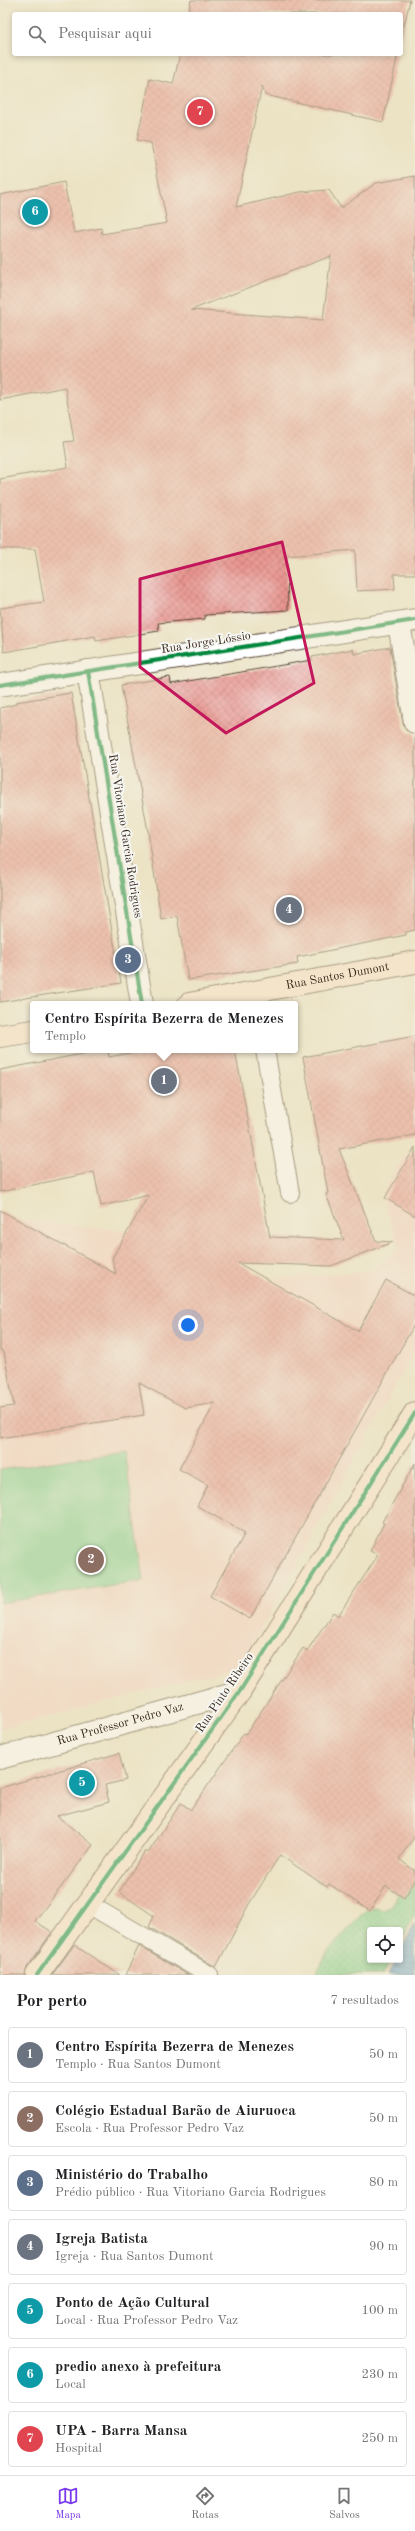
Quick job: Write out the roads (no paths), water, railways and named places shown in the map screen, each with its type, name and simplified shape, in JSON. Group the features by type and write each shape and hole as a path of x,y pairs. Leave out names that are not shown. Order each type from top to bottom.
{"street":[{"name":"Rua Jorge Lóssio","path":"0,685 407,621"},
{"path":"407,621 415,722"},
{"name":"Rua Vitoriano Garcia Rodrigues","path":"88,671 142,1001"},
{"name":"Rua Santos Dumont","path":"222,1001 256,998 415,962"},
{"path":"0,1036 30,1031"},
{"name":"Rua Pinto Ribeiro","path":"37,1975 240,1691 415,1413"},
{"name":"Rua Professor Pedro Vaz","path":"0,1758 240,1691"}],"lane":[{"path":"266,1053 290,1193"},
{"path":"88,1904 209,1975"}],"water":[{"path":"415,1923 415,1975 388,1975 394,1963 403,1963 403,1946"}],"place":[{"name":"UPA - Barra Mansa","path":"200,112"},
{"name":"predio anexo à prefeitura","path":"35,212"},
{"name":"Igreja Batista","path":"289,910"},
{"name":"Ministério do Trabalho","path":"128,960"},
{"name":"Centro Espírita Bezerra de Menezes","path":"164,1081"},
{"name":"Colégio Estadual Barão de Aiuruoca","path":"91,1560"},
{"name":"Ponto de Ação Cultural","path":"82,1783"}]}
